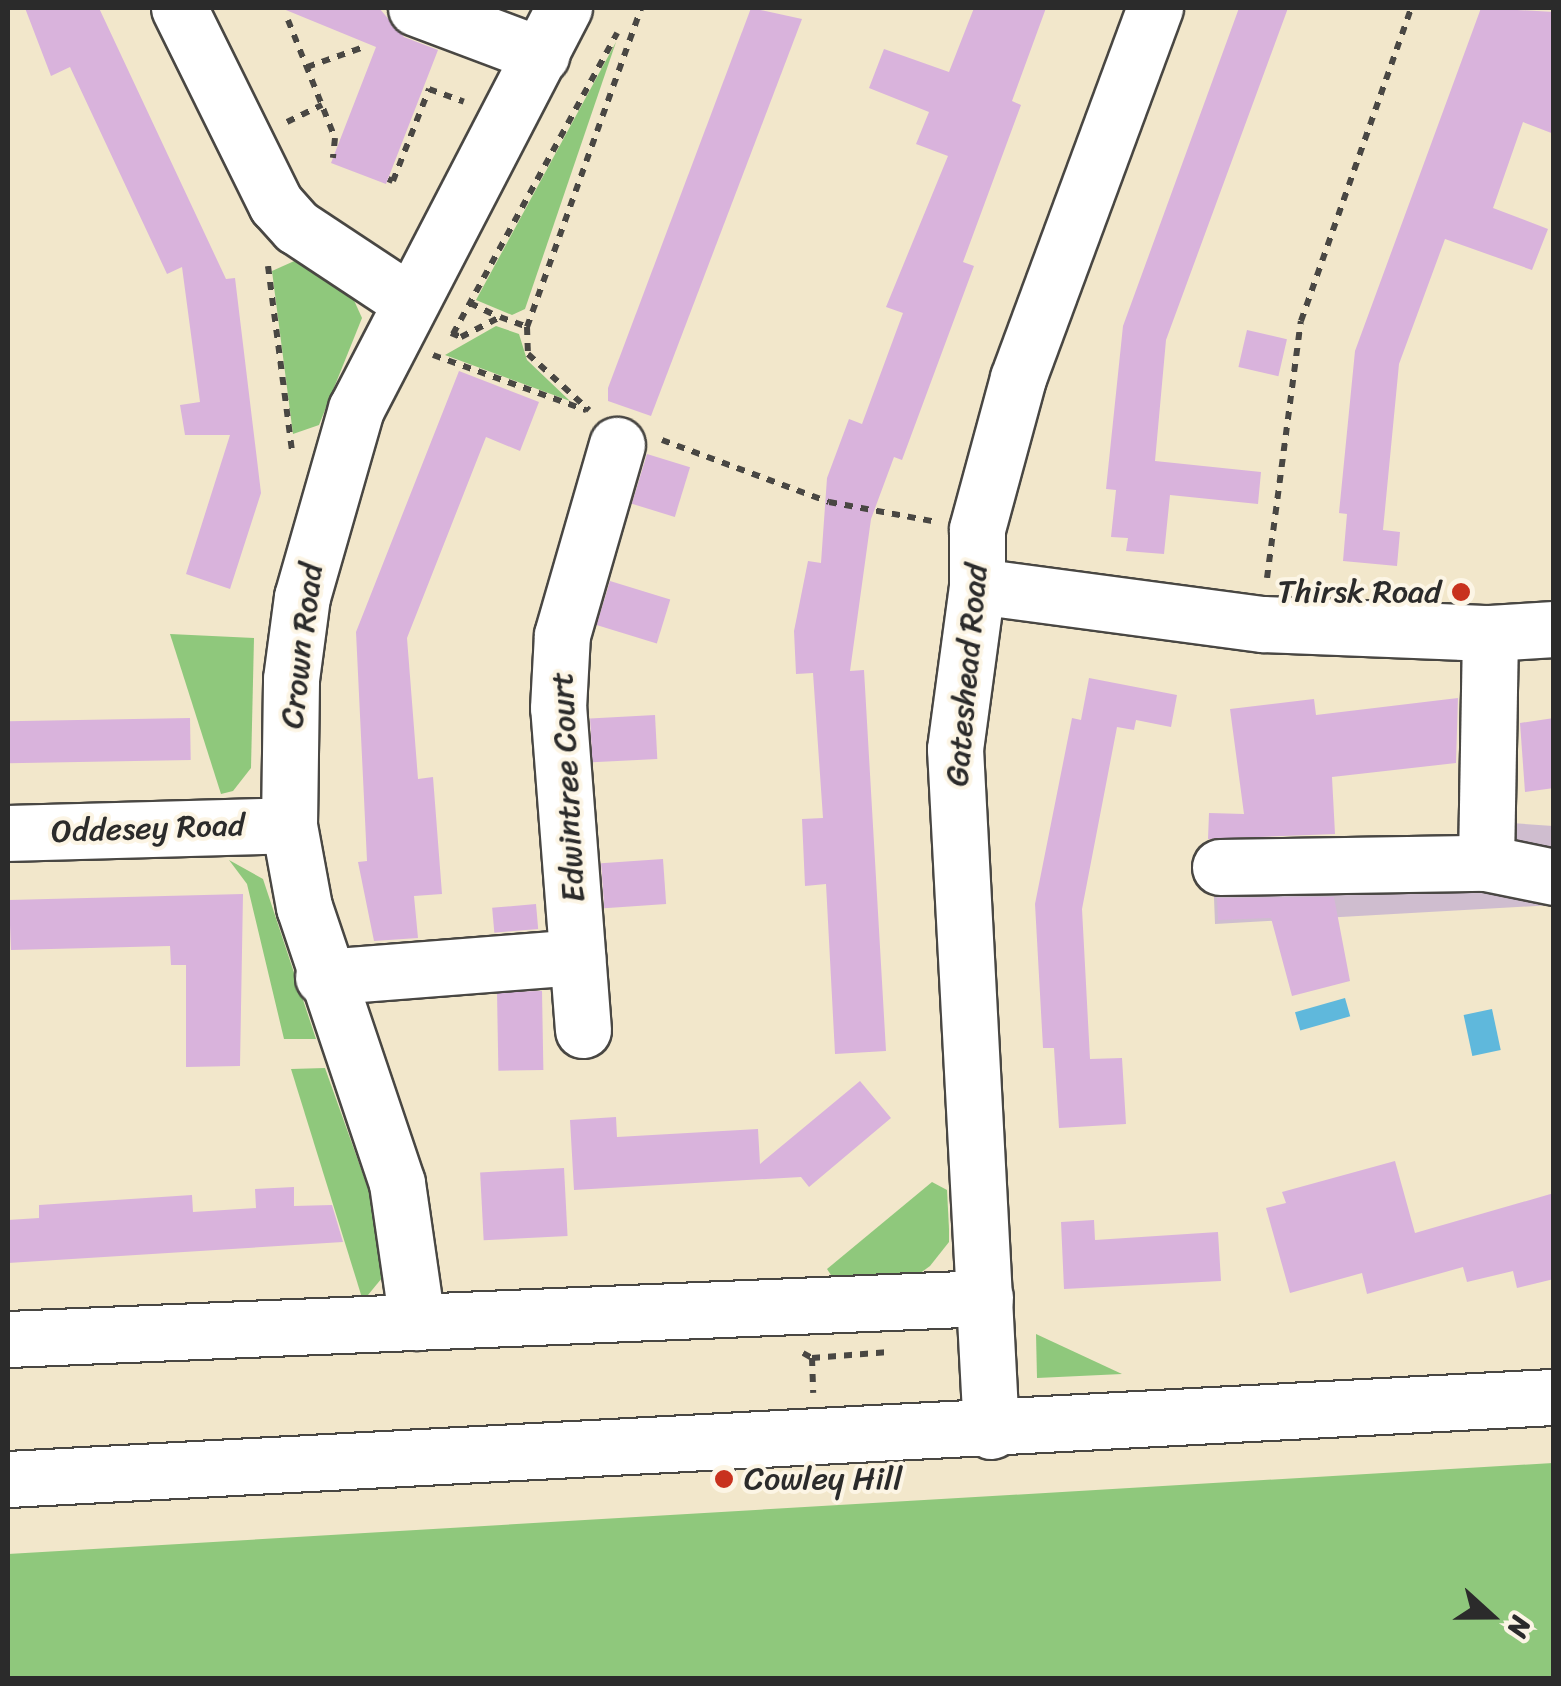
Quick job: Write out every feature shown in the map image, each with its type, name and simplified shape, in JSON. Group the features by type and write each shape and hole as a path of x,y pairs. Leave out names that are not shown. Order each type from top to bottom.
{"street":[{"path":"178,8 276,204 298,227 415,322"},
{"path":"416,8 553,31"},
{"name":"Gateshead Road","path":"990,1431 955,749 977,586 977,529 1018,378 1154,8"},
{"name":"Crown Road","path":"417,1322 397,1183 322,977 288,824 291,679 302,597 356,409 415,322 553,31"},
{"name":"Edwintree Court","path":"583,1030 558,708 562,636 615,427"},
{"path":"977,586 1263,624 1490,633 1554,629"},
{"path":"1486,863 1490,633"},
{"name":"Oddesey Road","path":"8,833 288,824"},
{"path":"1220,867 1486,863 1554,877"},
{"path":"322,977 578,957"},
{"path":"8,1340 985,1298"},
{"path":"8,1479 990,1431 1554,1397"}],"path":[{"path":"615,427 528,354 526,327 640,8"},
{"path":"1263,624 1302,321 1411,8"},
{"path":"288,20 335,138 333,158"},
{"path":"454,334 616,33"},
{"path":"307,68 364,48"},
{"path":"388,179 394,181 429,88 470,104"},
{"path":"276,127 322,105"},
{"path":"268,264 293,456"},
{"path":"470,303 526,327"},
{"path":"415,322 461,337 500,317"},
{"path":"415,322 615,427 829,502 977,529"}],"shaded area":[{"path":"1512,823 1553,826 1553,905 1215,924 1212,846 1460,846"}],"green space":[{"path":"616,42 525,309 512,315 476,300"},
{"path":"301,258 348,287 362,318 319,425 293,434 272,271"},
{"path":"496,326 519,334 527,360 570,401 445,355"},
{"path":"170,634 254,638 251,768 233,791 221,794"},
{"path":"229,860 263,879 316,1039 284,1039 247,884"},
{"path":"325,1068 375,1208 382,1278 363,1301 291,1069"},
{"path":"932,1182 947,1190 949,1242 930,1266 919,1274 833,1278 827,1269"},
{"path":"1036,1334 1122,1374 1037,1378"},
{"path":"1553,1463 1553,1678 8,1678 8,1554"}],"water":[{"path":"1345,998 1350,1016 1300,1031 1295,1012"},
{"path":"1492,1009 1501,1050 1472,1056 1464,1015"}],"building":[{"path":"25,8 99,8 226,279 235,278 261,493 230,589 186,574 230,435 185,435 180,405 200,402 182,267 167,274 70,67 51,76"},
{"path":"281,8 379,8 404,37 438,50 386,184 331,163 376,47"},
{"path":"751,8 802,19 651,416 608,401 608,388"},
{"path":"974,8 1046,8 1012,101 1021,105 963,262 974,266 902,460 894,457 871,519 850,671 864,670 886,1051 835,1054 826,884 805,886 802,819 823,818 813,673 796,674 794,631 808,561 821,563 827,478 849,419 862,424 903,313 886,307 948,156 916,144 929,112 869,88 884,49 949,72"},
{"path":"1239,8 1288,8 1166,340 1155,461 1261,472 1258,504 1170,495 1164,554 1126,551 1128,538 1111,537 1116,490 1106,489 1123,326"},
{"path":"1481,8 1554,12 1554,134 1523,122 1493,208 1548,229 1532,270 1445,239 1399,364 1383,530 1400,532 1397,566 1343,561 1347,514 1339,513 1355,351"},
{"path":"1247,330 1287,339 1278,376 1238,367"},
{"path":"459,371 539,402 520,451 486,437 407,638 418,779 433,777 442,894 414,896 418,938 374,941 358,862 367,861 356,632"},
{"path":"647,454 690,467 675,517 632,504"},
{"path":"610,581 670,599 657,643 597,625"},
{"path":"1089,678 1177,695 1171,727 1136,720 1134,730 1117,727 1082,909 1090,1059 1122,1058 1126,1124 1059,1128 1054,1048 1043,1048 1035,904 1072,718 1081,720"},
{"path":"1458,698 1456,763 1332,777 1335,834 1208,839 1209,813 1244,814 1230,709 1314,699 1316,715"},
{"path":"655,715 657,759 592,762 590,718"},
{"path":"190,718 191,760 9,763 8,721"},
{"path":"1554,718 1554,788 1525,792 1520,723"},
{"path":"663,859 666,904 604,908 601,863"},
{"path":"243,894 240,1066 186,1067 186,965 171,965 170,946 11,950 9,900"},
{"path":"1334,897 1350,981 1292,996 1271,918 1218,920 1217,898"},
{"path":"536,904 538,929 494,933 492,908"},
{"path":"542,991 543,1070 498,1071 497,992"},
{"path":"860,1081 891,1118 809,1187 801,1177 574,1190 570,1120 616,1117 617,1137 758,1129 760,1164"},
{"path":"1395,1161 1415,1233 1554,1193 1554,1279 1517,1288 1513,1271 1467,1282 1463,1267 1367,1294 1362,1273 1290,1293 1266,1208 1286,1203 1282,1192"},
{"path":"564,1168 568,1236 484,1240 480,1172"},
{"path":"294,1187 294,1206 332,1205 343,1242 8,1263 8,1220 39,1218 39,1205 192,1195 193,1212 256,1208 255,1189"},
{"path":"1094,1220 1095,1240 1218,1232 1221,1281 1064,1289 1061,1222"}],"place":[{"name":"Thirsk Road","path":"1461,592"},
{"name":"Cowley Hill","path":"724,1479"}]}
